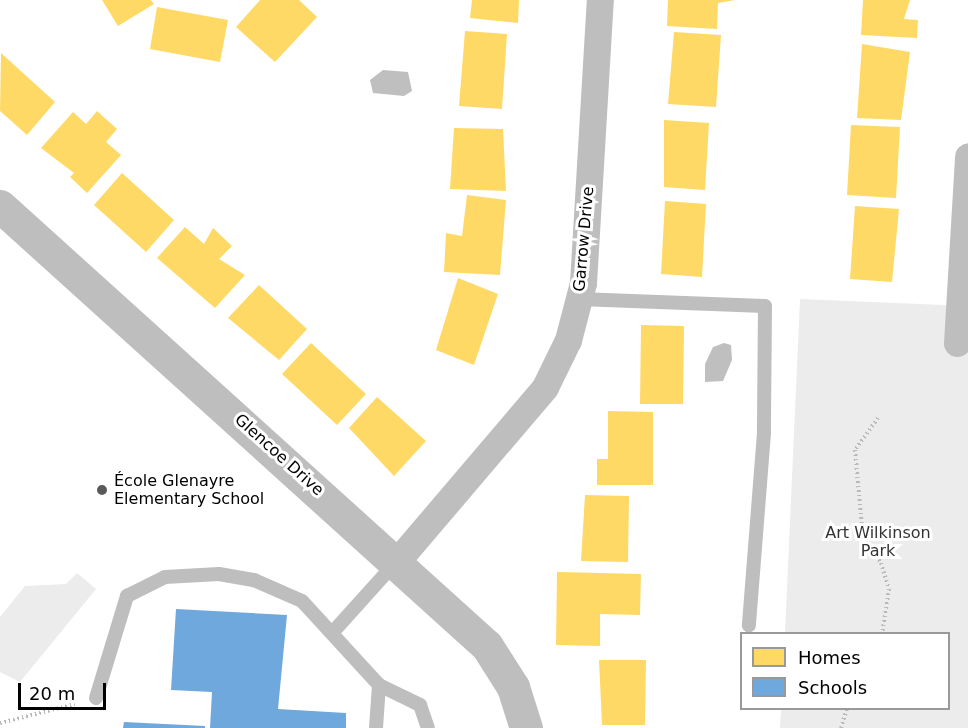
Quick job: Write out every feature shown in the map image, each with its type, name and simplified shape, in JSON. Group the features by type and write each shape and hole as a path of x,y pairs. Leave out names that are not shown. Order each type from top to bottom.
{"street":[{"name":"Garrow Drive","path":"398,560 545,387 568,340 579,299 600,0"},
{"path":"957,343 968,156"},
{"name":"Glencoe Drive","path":"0,206 398,560 487,646 513,687 526,728"}],"lane":[{"path":"579,299 765,306 764,433 749,625"},
{"path":"333,632 398,560"},
{"path":"96,698 128,596 165,576 219,574 254,580 302,601 333,632 379,685 420,705 428,728"},
{"path":"376,728 379,685"}],"path":[{"path":"878,418 855,450 863,538 881,563 889,589 882,632"},
{"path":"0,723 96,698"},
{"path":"841,728 847,710"}],"green space":[{"name":"Art Wilkinson Park","path":"800,299 968,306 968,728 780,728 781,710 950,710 950,632 785,632"},
{"path":"77,573 96,589 20,682 0,672 0,617 25,586 66,584"}],"shaded area":[{"path":"383,70 408,72 412,91 404,96 373,93 370,80"},
{"path":"724,343 731,345 732,360 723,381 705,382 705,364 713,347"}],"building: Homes":[{"path":"102,0 151,0 154,4 118,26"},
{"path":"260,0 299,0 317,17 275,62 236,27"},
{"path":"472,0 519,0 518,23 470,18"},
{"path":"668,0 735,0 718,3 717,29 667,26"},
{"path":"863,0 910,0 904,19 918,20 917,38 861,35"},
{"path":"157,7 228,20 220,62 150,49"},
{"path":"465,31 507,34 502,109 459,106"},
{"path":"674,32 721,35 716,107 668,104"},
{"path":"862,44 910,52 901,120 857,118"},
{"path":"1,53 55,102 27,135 0,111"},
{"path":"97,111 117,129 106,142 121,155 87,193 70,177 74,173 41,148 73,112 86,124"},
{"path":"664,120 709,123 705,190 664,187"},
{"path":"851,125 900,127 896,198 847,195"},
{"path":"454,128 503,129 506,191 450,189"},
{"path":"122,173 174,220 146,252 94,205"},
{"path":"467,195 506,200 500,275 444,272 446,233 462,236"},
{"path":"665,201 706,204 702,277 661,274"},
{"path":"855,206 899,209 892,282 850,279"},
{"path":"185,227 204,244 213,228 232,246 219,259 245,275 215,308 157,258"},
{"path":"458,278 498,294 474,365 436,350"},
{"path":"259,285 307,329 279,360 228,318"},
{"path":"641,325 684,326 683,404 640,404"},
{"path":"311,343 366,394 337,425 282,374"},
{"path":"377,397 426,441 394,476 349,428"},
{"path":"608,411 653,412 653,485 597,485 597,459 608,459"},
{"path":"585,495 629,496 628,562 581,561"},
{"path":"557,572 641,574 640,615 600,614 600,646 556,645"},
{"path":"599,660 646,660 645,725 602,725"}],"building: Schools":[{"path":"176,609 287,615 278,709 346,713 346,728 210,728 212,692 171,690"},
{"path":"124,722 205,726 205,728 123,728"}],"place":[{"name":"École Glenayre Elementary School","path":"102,490"}]}
